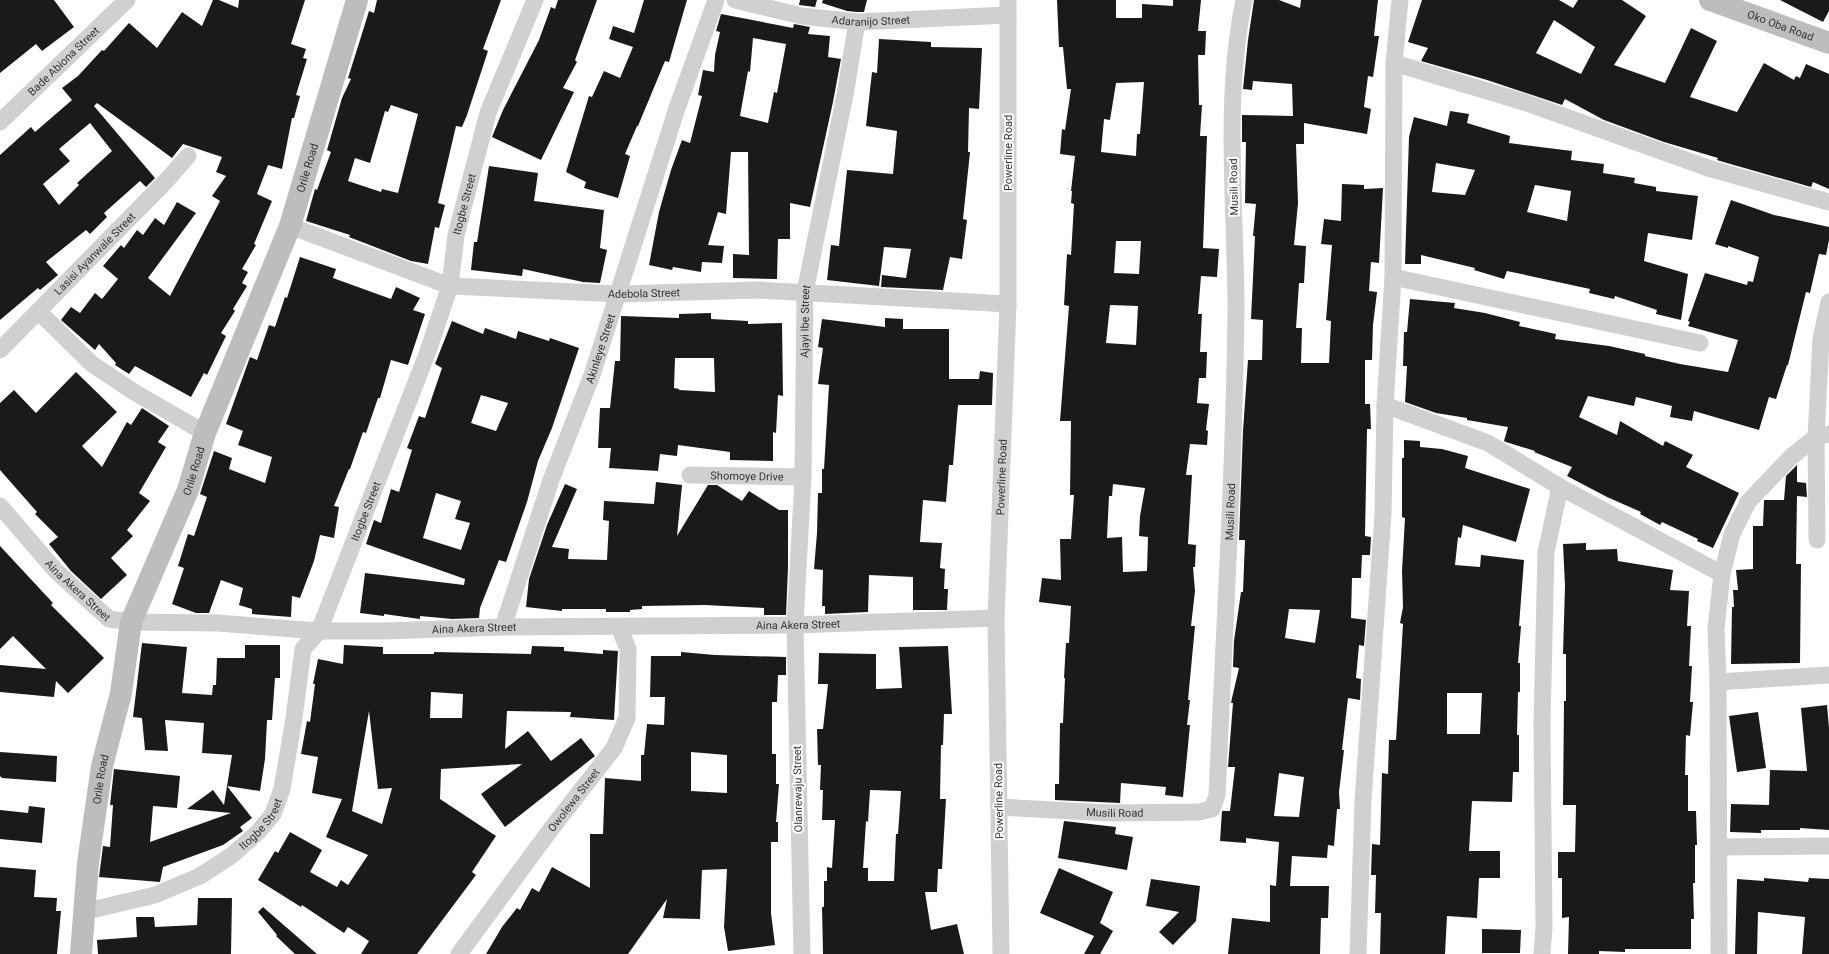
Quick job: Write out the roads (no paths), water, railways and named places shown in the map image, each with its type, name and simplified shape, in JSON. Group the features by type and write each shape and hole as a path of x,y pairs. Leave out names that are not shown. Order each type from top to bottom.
{"street":[{"name":"Bade Abiona Street","path":"0,122 127,0"},
{"name":"Orile Road","path":"81,954 83,912 88,863 102,766 121,694 131,622 188,490 205,433 290,226 357,0"},
{"name":"Itogbe Street","path":"83,912 155,896 200,876 231,856 258,832 273,814 282,789 294,718 303,649 319,631 427,354 450,286 456,235 488,113 535,0"},
{"name":"Akinleye Street","path":"503,626 552,480 592,375 677,108 716,0"},
{"name":"Adaranijo Street","path":"735,0 802,16 857,22 1008,8"},
{"name":"Musili Road","path":"999,807 1110,813 1199,812 1212,809 1217,795 1230,527 1236,311 1233,95 1237,32 1244,0"},
{"path":"1358,954 1363,801 1383,514 1385,405 1393,277 1394,63 1400,0"},
{"name":"Oko Oba Road","path":"1710,0 1829,44"},
{"name":"Powerline Road","path":"1001,954 996,618 1008,304 1008,8"},
{"name":"Ajayi Ibe Street","path":"795,625 803,477 805,292 844,102 857,22"},
{"path":"1394,63 1524,102 1708,168 1829,202"},
{"name":"Lasisi Ayanwale Street","path":"0,350 168,180 188,156"},
{"name":"Adebola Street","path":"290,226 450,286 618,294 758,290 1008,304"},
{"path":"1393,277 1700,343"},
{"path":"1817,540 1823,436 1821,339 1829,302"},
{"path":"39,312 92,364 134,392 205,433"},
{"path":"1385,405 1488,443 1560,487 1722,574"},
{"path":"1719,954 1718,682 1716,629 1722,574 1732,534 1748,502 1791,457 1823,436"},
{"name":"Shomoye Drive","path":"690,475 803,477"},
{"path":"1542,954 1544,926 1542,722 1546,552 1560,487"},
{"name":"Aina Akera Street","path":"0,506 56,571 109,619 131,622 217,623 319,631 384,631 503,626 795,625 996,618"},
{"name":"Olanrewaju Street","path":"795,625 802,954"},
{"name":"Owolewa Street","path":"459,954 614,748 627,718 628,649 619,626"},
{"path":"1718,682 1829,675"},
{"path":"1719,847 1829,846"}]}
